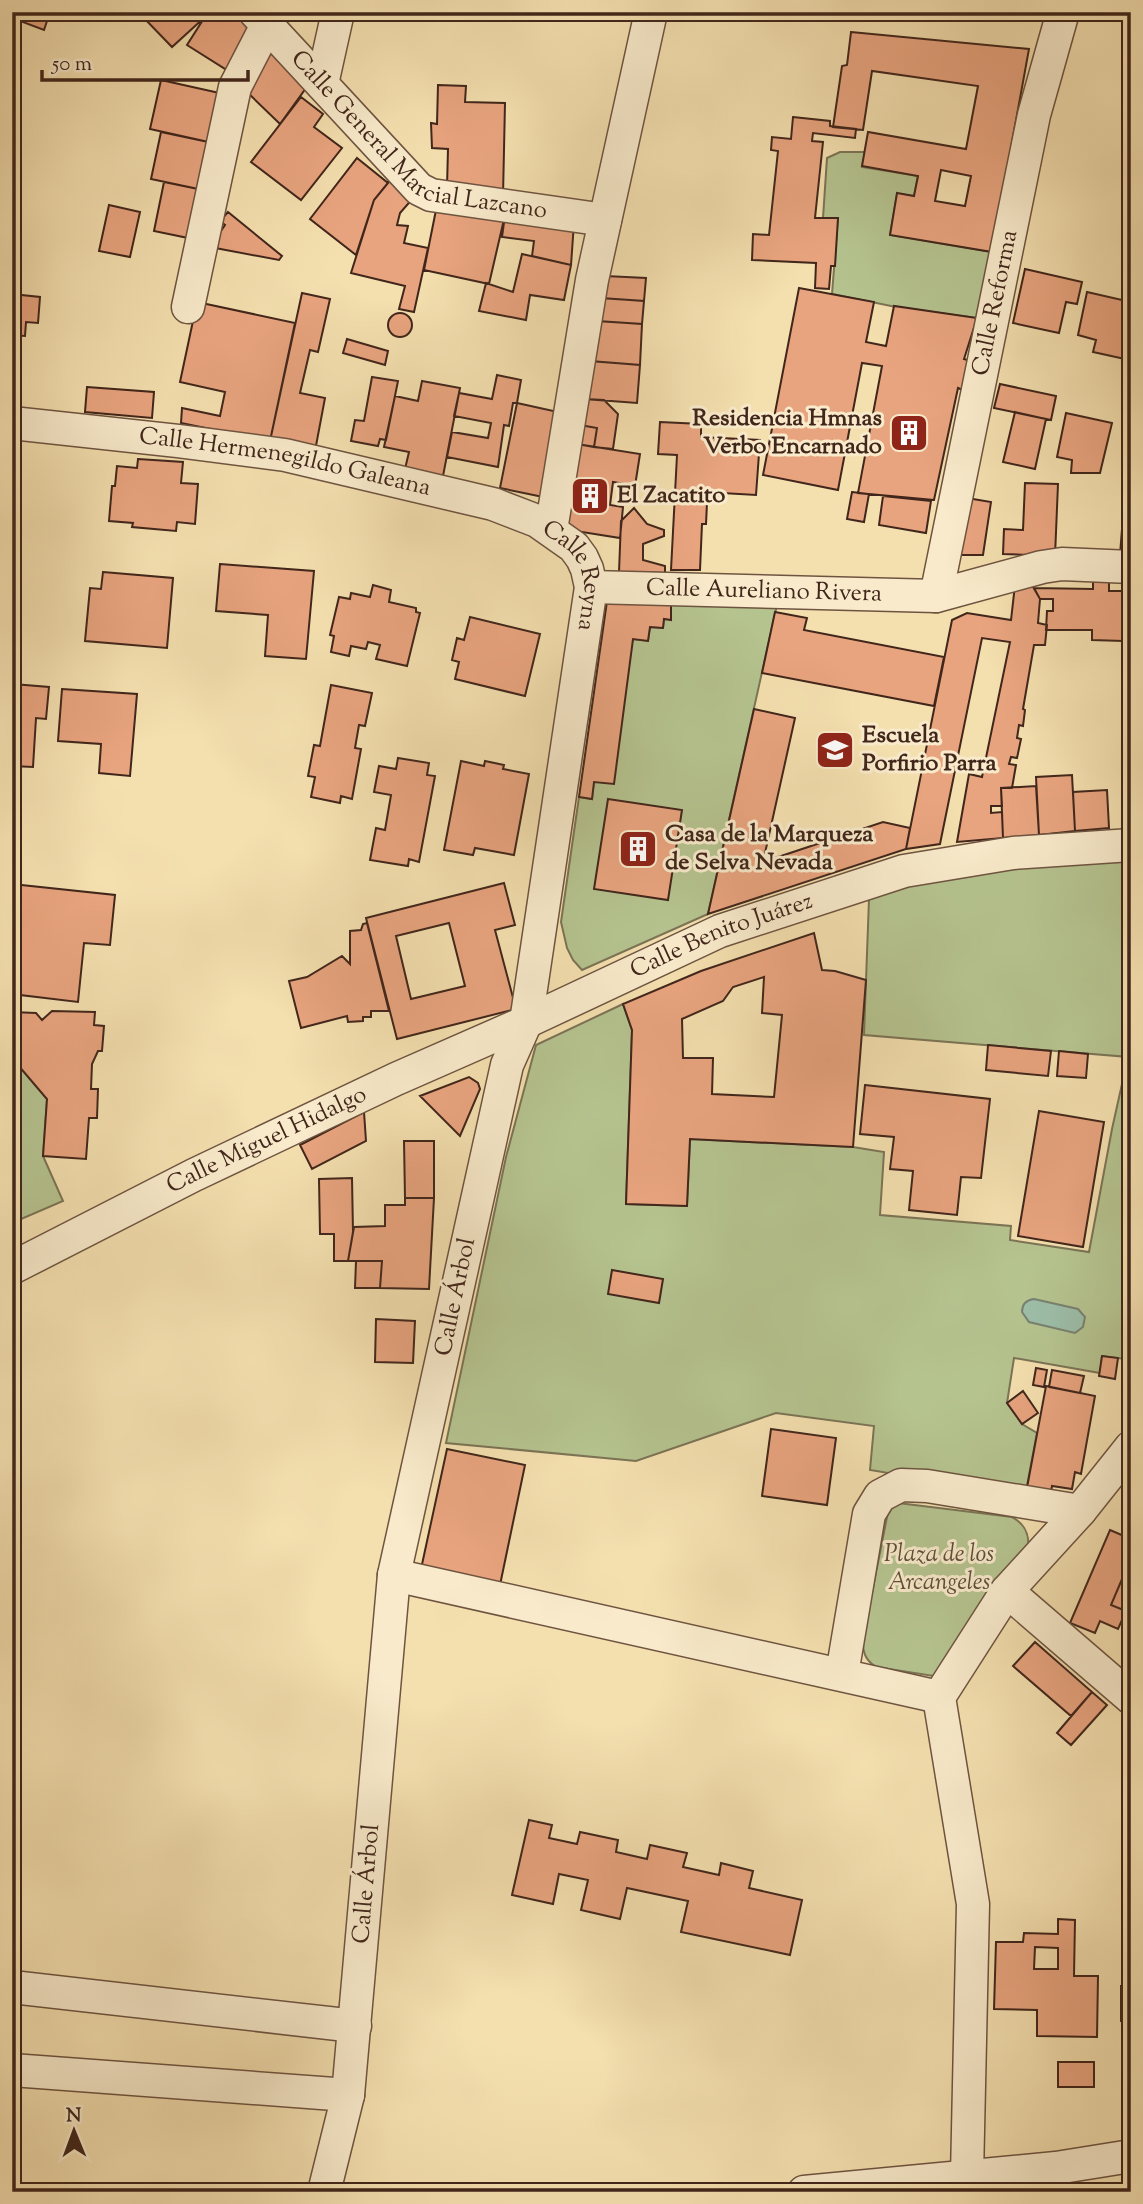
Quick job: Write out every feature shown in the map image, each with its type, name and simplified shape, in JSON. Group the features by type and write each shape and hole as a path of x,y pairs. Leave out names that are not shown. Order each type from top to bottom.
{"street":[{"path":"322,84 338,12"},
{"name":"Calle Reyna","path":"526,1022 591,587 582,558 574,547 551,530 592,280 651,12"},
{"name":"Calle Reforma","path":"936,596 1034,115 1063,12"},
{"path":"188,307 235,87 261,19"},
{"name":"Calle General Marcial Lazcano","path":"261,19 410,180 425,192 605,220"},
{"name":"Calle Hermenegildo Galeana","path":"12,423 178,440 285,455 493,504 522,514 551,530"},
{"name":"Calle Aureliano Rivera","path":"591,587 936,596 1062,564 1131,567"},
{"name":"Calle Benito Juárez","path":"526,1022 720,932 904,871 1013,853 1131,845"},
{"name":"Calle Miguel Hidalgo","path":"12,1268 194,1175 396,1079 526,1022"},
{"name":"Calle Árbol","path":"324,2192 348,2095 394,1574 507,1065 526,1022"},
{"path":"968,2184 973,1904 939,1697 1007,1591 1080,1511 1131,1447"},
{"path":"842,1674 869,1514 880,1496 901,1485 927,1486 1080,1511"},
{"path":"394,1574 939,1697"},
{"path":"1007,1591 1131,1698"},
{"path":"12,1987 355,2026"},
{"path":"12,2070 348,2095"},
{"path":"804,2192 968,2184 1131,2156"}],"green space":[{"path":"840,152 865,152 862,167 918,176 914,196 897,194 890,235 992,252 977,318 896,307 832,294 838,218 823,218 827,158"},
{"path":"671,602 777,605 708,914 582,970 567,948 561,922 579,797 592,799 594,782 633,639 648,641 650,627 663,628 664,619 671,619"},
{"path":"1131,860 1131,1339 1125,1359 1102,1356 1100,1373 1014,1358 1007,1403 1022,1424 1037,1433 1025,1496 870,1470 874,1426 776,1413 636,1461 446,1443 506,1157 536,1045 623,1004 632,1030 626,1204 687,1206 690,1139 853,1147 884,1152 880,1215 1011,1226 1010,1240 1089,1252 1128,1057 864,1035 869,899 908,886 1006,866"},
{"path":"12,1058 47,1099 43,1156 63,1201 12,1223"},
{"name":"Plaza de los Arcangeles","path":"890,1502 1012,1517 1023,1526 1027,1534 1028,1550 940,1677 876,1667 864,1651 863,1638"}],"shaded area":[{"path":"1034,1299 1078,1309 1085,1317 1083,1327 1075,1333 1029,1322 1022,1309 1025,1303"}],"building":[{"path":"14,12 50,12 44,30 12,18"},
{"path":"146,12 200,12 205,17 172,47 142,16"},
{"path":"208,12 236,12 253,29 230,72 187,45"},
{"path":"851,32 1029,49 992,252 890,235 897,193 914,196 918,176 862,166 868,132 966,149 978,86 872,71 863,130 833,127 842,66 847,65","holes":["941,170 971,176 965,206 935,201"]},
{"path":"267,46 306,88 280,124 247,92"},
{"path":"161,80 224,94 213,143 150,129"},
{"path":"438,85 466,86 465,102 505,103 503,196 447,187 448,149 432,148 431,123 437,124"},
{"path":"301,97 323,114 314,127 342,148 301,200 251,162"},
{"path":"793,117 830,121 830,126 856,129 855,138 813,133 812,141 823,142 815,218 838,218 835,266 831,266 829,289 815,288 816,263 752,260 753,234 769,235 778,151 771,150 772,137 791,139"},
{"path":"161,132 213,143 203,190 151,179"},
{"path":"357,158 388,183 374,200 356,255 310,219"},
{"path":"392,178 415,196 400,213 397,225 408,226 404,243 428,248 414,312 399,309 405,286 351,273 374,200"},
{"path":"164,182 203,190 193,239 154,231"},
{"path":"109,205 140,212 130,257 99,251"},
{"path":"437,205 505,215 489,284 424,270"},
{"path":"228,212 282,256 279,260 210,247 225,225 220,221"},
{"path":"505,215 574,223 571,265 532,256 534,241 502,237"},
{"path":"522,254 571,265 564,300 530,295 526,320 479,311 486,283 513,292"},
{"path":"1025,269 1082,282 1077,304 1066,302 1059,333 1013,323"},
{"path":"605,276 646,278 644,301 601,298"},
{"name":"Residencia Hmnas Verbo Encarnado","path":"799,288 874,302 866,342 886,346 894,306 977,318 964,359 971,361 965,391 958,388 934,500 858,493 882,366 862,363 838,490 763,475"},
{"path":"1087,292 1131,302 1131,331 1125,359 1093,352 1096,340 1078,335"},
{"path":"302,293 330,299 318,352 310,350 300,393 325,398 315,451 270,441"},
{"path":"12,294 40,297 38,323 26,322 25,336 12,335"},
{"path":"601,298 644,301 642,324 597,321"},
{"path":"197,302 295,323 270,441 181,423 182,408 220,416 225,392 180,382"},
{"path":"400,313 411,320 412,325 405,336 400,337 389,330 388,325 395,314"},
{"path":"597,321 642,324 640,365 590,361"},
{"path":"347,339 388,351 385,365 343,353"},
{"path":"590,361 640,365 637,403 585,399"},
{"path":"497,375 521,380 509,426 504,425 498,467 447,457 452,432 488,438 491,423 454,416 459,393 492,399"},
{"path":"372,377 398,381 386,440 380,439 378,446 351,441 355,420 364,421"},
{"path":"422,381 460,388 443,476 405,469 409,452 384,447 395,396 418,401"},
{"path":"1000,384 1056,396 1051,420 994,408"},
{"path":"87,387 154,392 152,418 85,412"},
{"path":"585,399 604,400 618,414 613,449 594,447 597,428 580,425"},
{"path":"517,403 558,412 548,498 500,488"},
{"path":"1015,412 1046,419 1035,469 1003,462"},
{"path":"1066,413 1112,423 1100,473 1071,473 1072,460 1057,457"},
{"path":"660,422 701,424 701,437 760,440 756,495 722,493 707,503 706,524 702,524 700,570 671,570 677,455 658,454"},
{"path":"580,425 597,428 594,447 577,444"},
{"name":"El Zacatito","path":"577,444 640,454 635,486 613,482 610,505 623,507 620,538 563,529"},
{"path":"138,459 183,462 181,483 198,484 195,524 177,522 176,531 132,527 133,523 109,521 117,466 137,468"},
{"path":"1025,483 1058,484 1055,556 1003,554 1004,529 1023,530"},
{"path":"852,492 869,494 864,522 847,519"},
{"path":"883,496 931,501 926,533 879,525"},
{"path":"967,498 991,502 983,555 957,555"},
{"path":"634,508 647,524 664,530 664,536 643,544 643,560 665,566 665,573 619,572 621,521"},
{"path":"1122,529 1131,530 1131,555 1120,555"},
{"path":"220,564 314,571 306,659 265,656 268,615 216,611"},
{"path":"103,572 173,578 167,648 85,641 90,588 101,589"},
{"path":"1028,578 1040,599 1038,623 1047,625 1045,645 1034,645 1023,709 1023,726 1019,725 1017,738 1021,739 1017,758 1011,757 1009,764 1016,765 1012,788 1001,788 1002,806 991,806 991,813 1002,812 1003,838 957,842 969,774 982,777 1010,642 982,638 940,844 906,849 952,620 967,613 1011,620 1015,585"},
{"path":"1093,579 1109,580 1109,591 1123,591 1123,641 1092,640 1092,630 1046,630 1047,611 1053,611 1053,599 1040,599 1034,588 1093,589"},
{"path":"373,585 391,590 389,602 416,608 416,612 420,613 407,666 376,659 380,645 368,642 366,649 351,646 349,656 331,652 334,636 330,635 339,597 350,599 351,593 370,597"},
{"path":"607,601 671,602 671,620 664,619 663,628 650,627 648,641 633,639 614,784 594,782 592,799 579,797"},
{"path":"775,612 807,618 804,630 944,657 934,706 762,673"},
{"path":"470,617 540,634 525,696 455,679 459,662 452,660 457,638 464,640"},
{"path":"13,684 49,687 46,719 36,718 33,767 12,766"},
{"path":"331,685 372,693 365,726 359,725 355,748 361,749 352,799 341,796 340,803 311,797 315,777 308,776 314,745 320,746"},
{"path":"62,689 137,694 130,776 99,773 101,744 58,741"},
{"path":"754,709 795,718 763,862 883,822 910,828 906,849 708,914"},
{"path":"398,758 429,763 427,775 435,776 419,862 409,859 408,866 370,860 376,828 385,830 391,795 374,792 379,766 396,769"},
{"path":"461,761 484,766 485,761 504,765 503,769 529,774 514,855 475,848 473,855 444,850"},
{"path":"1072,775 1075,831 1039,835 1036,777"},
{"path":"1036,786 1039,835 1003,838 1001,788"},
{"path":"1107,790 1109,828 1075,831 1073,792"},
{"name":"Casa de la Marqueza de Selva Nevada","path":"608,799 682,810 668,900 594,889"},
{"path":"504,883 515,925 495,930 516,1009 397,1039 366,918","holes":["449,923 465,986 411,999 396,936"]},
{"path":"12,884 115,895 110,945 84,943 78,1002 12,994"},
{"path":"367,923 389,1011 371,1011 371,1017 363,1017 363,1021 348,1022 347,1016 301,1028 289,981 307,977 342,956 350,964 350,931 361,930 363,924"},
{"path":"814,933 822,970 866,980 853,1147 690,1139 687,1206 626,1204 632,1030 623,1004 701,971","holes":["764,977 762,1013 782,1015 774,1097 712,1094 713,1058 683,1058 682,1019 723,1001 733,987"]},
{"path":"52,1011 95,1012 94,1025 104,1026 102,1051 98,1051 92,1064 91,1089 98,1089 97,1118 89,1118 86,1159 43,1156 47,1099 12,1058 12,1012 36,1013 42,1020"},
{"path":"988,1045 1051,1051 1048,1076 986,1070"},
{"path":"1059,1051 1088,1054 1086,1078 1057,1076"},
{"path":"469,1077 478,1083 480,1089 460,1136 420,1096"},
{"path":"865,1085 990,1099 981,1178 961,1177 957,1215 909,1210 913,1171 890,1169 894,1137 860,1134"},
{"path":"1039,1111 1104,1122 1083,1247 1018,1236"},
{"path":"364,1112 366,1141 312,1169 300,1145"},
{"path":"404,1141 434,1141 434,1198 405,1198"},
{"path":"352,1178 353,1232 348,1261 334,1261 334,1234 320,1234 319,1179"},
{"path":"405,1198 434,1198 429,1289 380,1288 382,1261 348,1261 354,1227 385,1226 385,1205 405,1205"},
{"path":"356,1261 382,1261 380,1288 355,1288"},
{"path":"612,1270 663,1279 659,1303 608,1294"},
{"path":"376,1319 415,1321 413,1363 375,1362"},
{"path":"1131,1339 1131,1387 1122,1385"},
{"path":"1102,1356 1118,1358 1115,1379 1099,1376"},
{"path":"1036,1368 1047,1370 1044,1387 1033,1385"},
{"path":"1052,1370 1084,1376 1080,1393 1049,1387"},
{"path":"1046,1386 1095,1396 1081,1474 1075,1472 1072,1489 1052,1486 1050,1498 1026,1493"},
{"path":"1023,1391 1038,1413 1022,1424 1007,1403"},
{"path":"771,1429 836,1438 827,1505 762,1496"},
{"path":"447,1449 525,1465 500,1585 421,1569"},
{"path":"1110,1530 1131,1539 1131,1558 1111,1605 1126,1611 1118,1629 1100,1621 1095,1633 1070,1623"},
{"path":"1131,1558 1131,1613 1111,1605"},
{"path":"1035,1642 1092,1692 1071,1716 1013,1666"},
{"path":"1092,1692 1107,1705 1071,1745 1057,1733"},
{"path":"529,1820 552,1825 549,1838 577,1844 580,1832 618,1840 616,1852 647,1859 650,1845 687,1853 683,1867 719,1875 721,1863 753,1871 749,1888 802,1900 790,1955 681,1932 688,1901 627,1888 620,1919 581,1910 588,1880 559,1874 553,1904 512,1895"},
{"path":"1058,1919 1075,1920 1074,1976 1098,1976 1097,2037 1037,2036 1037,2010 994,2009 996,1942 1023,1942 1024,1933 1058,1934","holes":["1035,1947 1058,1948 1058,1969 1034,1969"]},
{"path":"1130,1977 1131,2020 1121,2021 1121,1986 1130,1986"},
{"path":"1058,2062 1094,2062 1094,2087 1058,2087"}],"place":[{"name":"Residencia Hmnas Verbo Encarnado","path":"909,433"},
{"name":"El Zacatito","path":"590,496"},
{"name":"Escuela Porfirio Parra","path":"835,750"},
{"name":"Casa de la Marqueza de Selva Nevada","path":"638,849"}]}
